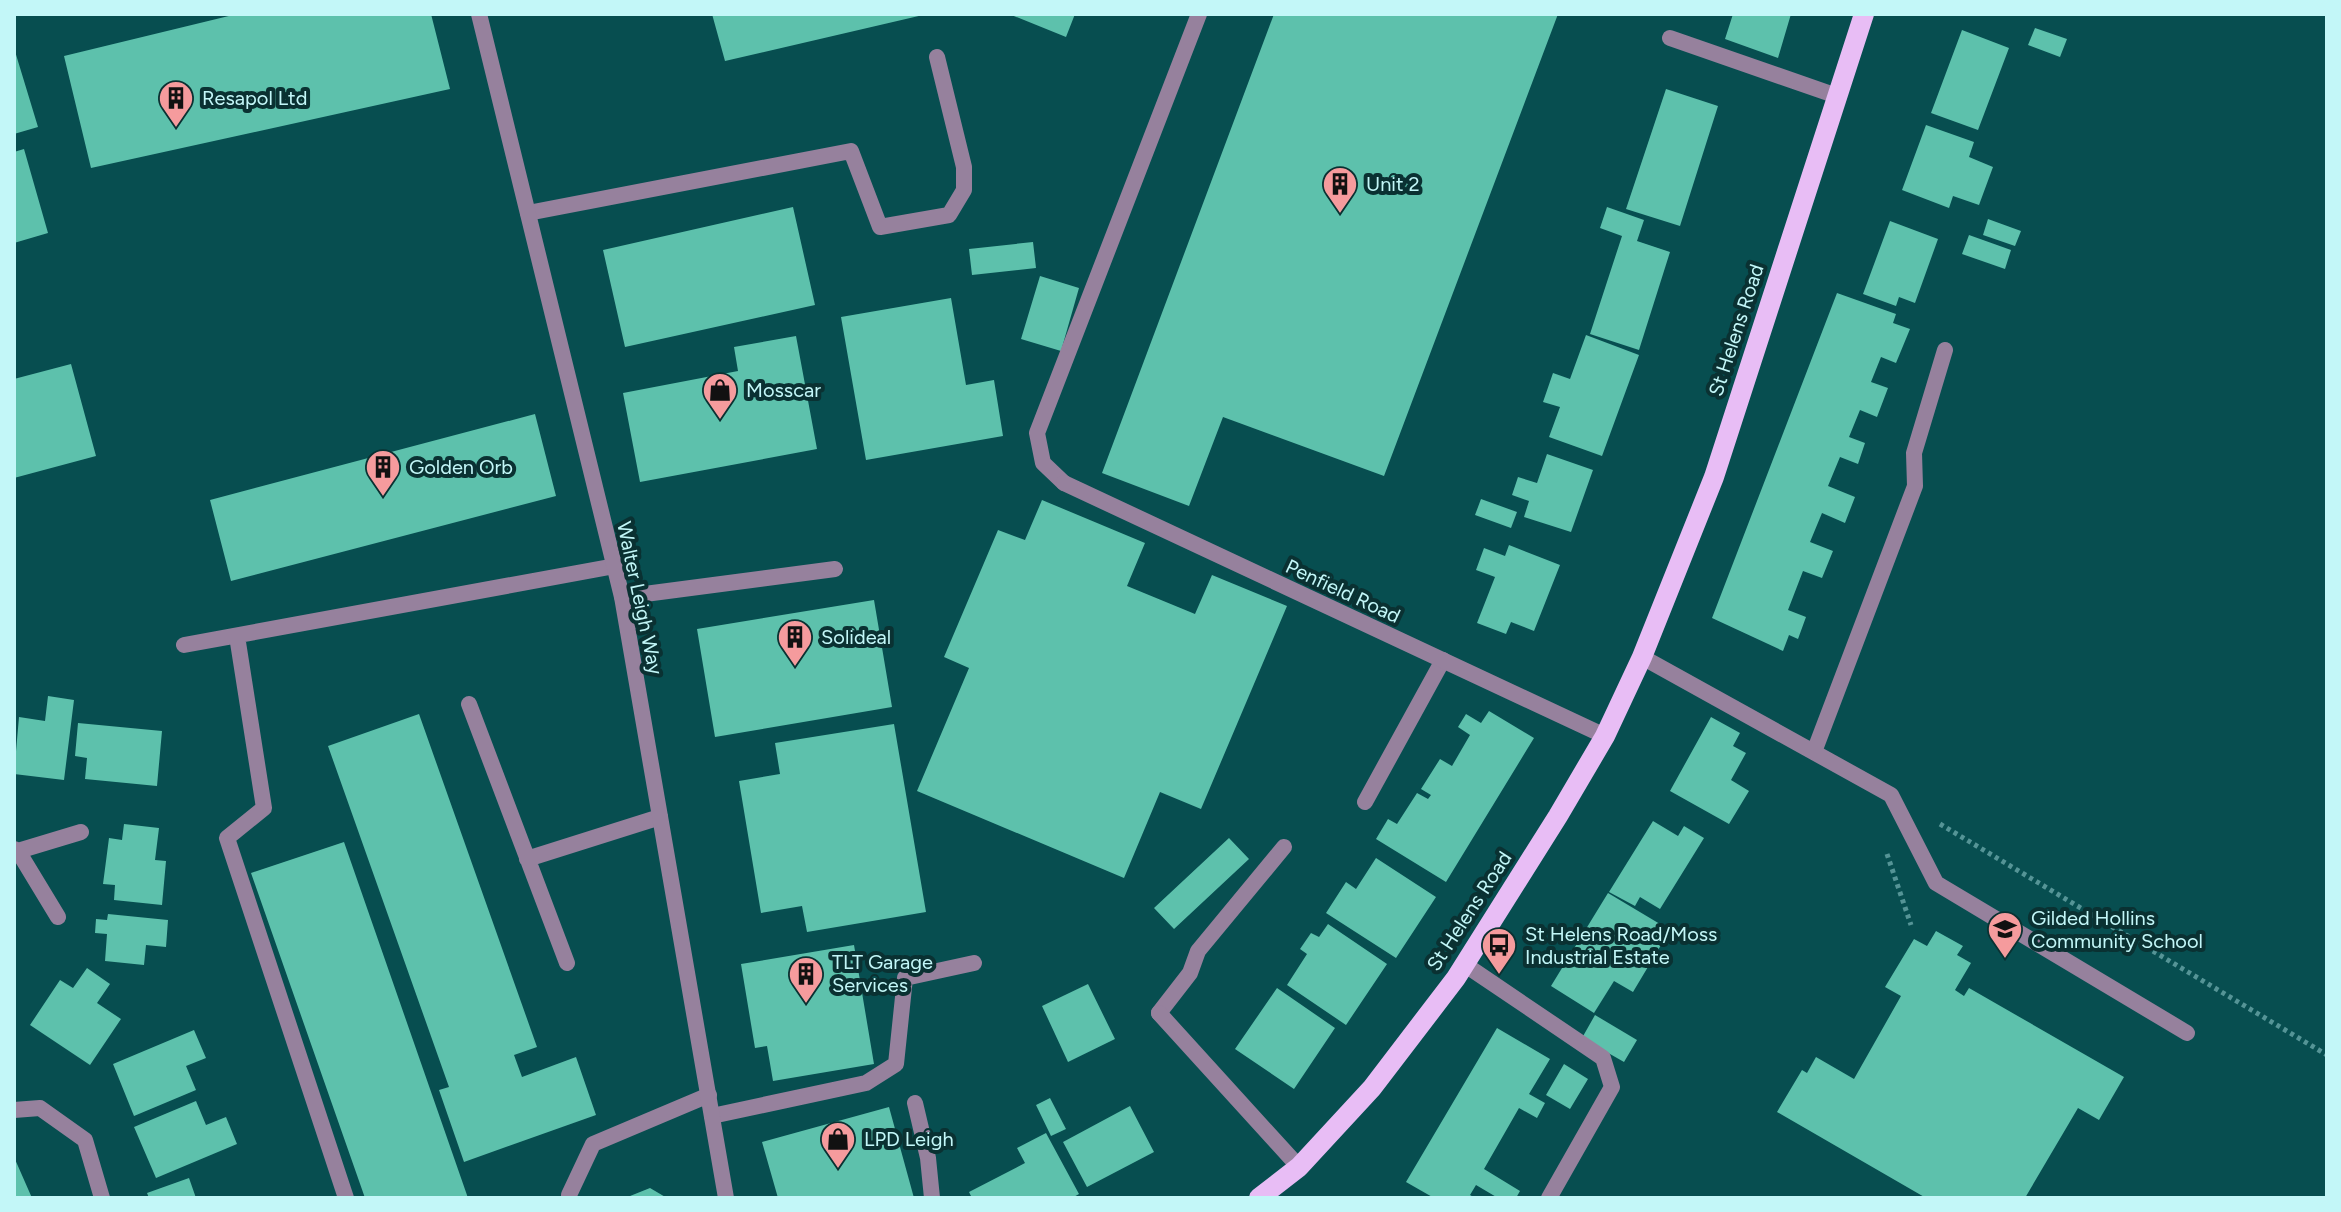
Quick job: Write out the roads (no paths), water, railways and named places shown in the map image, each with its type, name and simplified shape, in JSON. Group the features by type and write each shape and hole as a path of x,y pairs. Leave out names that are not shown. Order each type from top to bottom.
{"main road":[{"name":"St Helens Road","path":"1259,1198 1299,1167 1372,1088 1456,978 1605,736 1642,657 1714,477 1864,14"}],"street":[{"name":"Walter Leigh Way","path":"479,14 622,597 726,1198"},
{"name":"Penfield Road","path":"1199,14 1037,433 1043,463 1064,483 1605,736"},
{"path":"1670,38 1837,96"},
{"path":"528,213 851,151 880,227 949,215 964,190 964,167 937,57"},
{"path":"1814,752 1915,486 1914,453 1945,350"},
{"path":"184,645 615,566"},
{"path":"622,597 835,569"},
{"path":"237,636 264,808 227,838 346,1198"},
{"path":"1642,657 1891,795 1936,883 2187,1033"},
{"path":"1365,802 1443,660"},
{"path":"469,704 567,963"},
{"path":"527,859 660,817"},
{"path":"58,917 16,850 81,832"},
{"path":"1284,847 1198,951 1190,973 1159,1013 1299,1167"},
{"path":"712,1116 866,1083 896,1064 905,978 974,963"},
{"path":"1464,964 1603,1058 1612,1087 1549,1198"},
{"path":"569,1198 593,1144 709,1095"},
{"path":"915,1103 928,1158 932,1198"},
{"path":"14,1110 40,1108 85,1140 102,1198"}],"place":[{"name":"Resapol Ltd","path":"176,129"},
{"name":"Unit 2","path":"1340,215"},
{"name":"Mosscar","path":"720,421"},
{"name":"Golden Orb","path":"383,498"},
{"name":"Solideal","path":"795,668"},
{"name":"Gilded Hollins Community School","path":"2005,960"},
{"name":"St Helens Road/Moss Industrial Estate","path":"1499,976"},
{"name":"TLT Garage Services","path":"806,1005"},
{"name":"LPD Leigh","path":"838,1170"}]}
